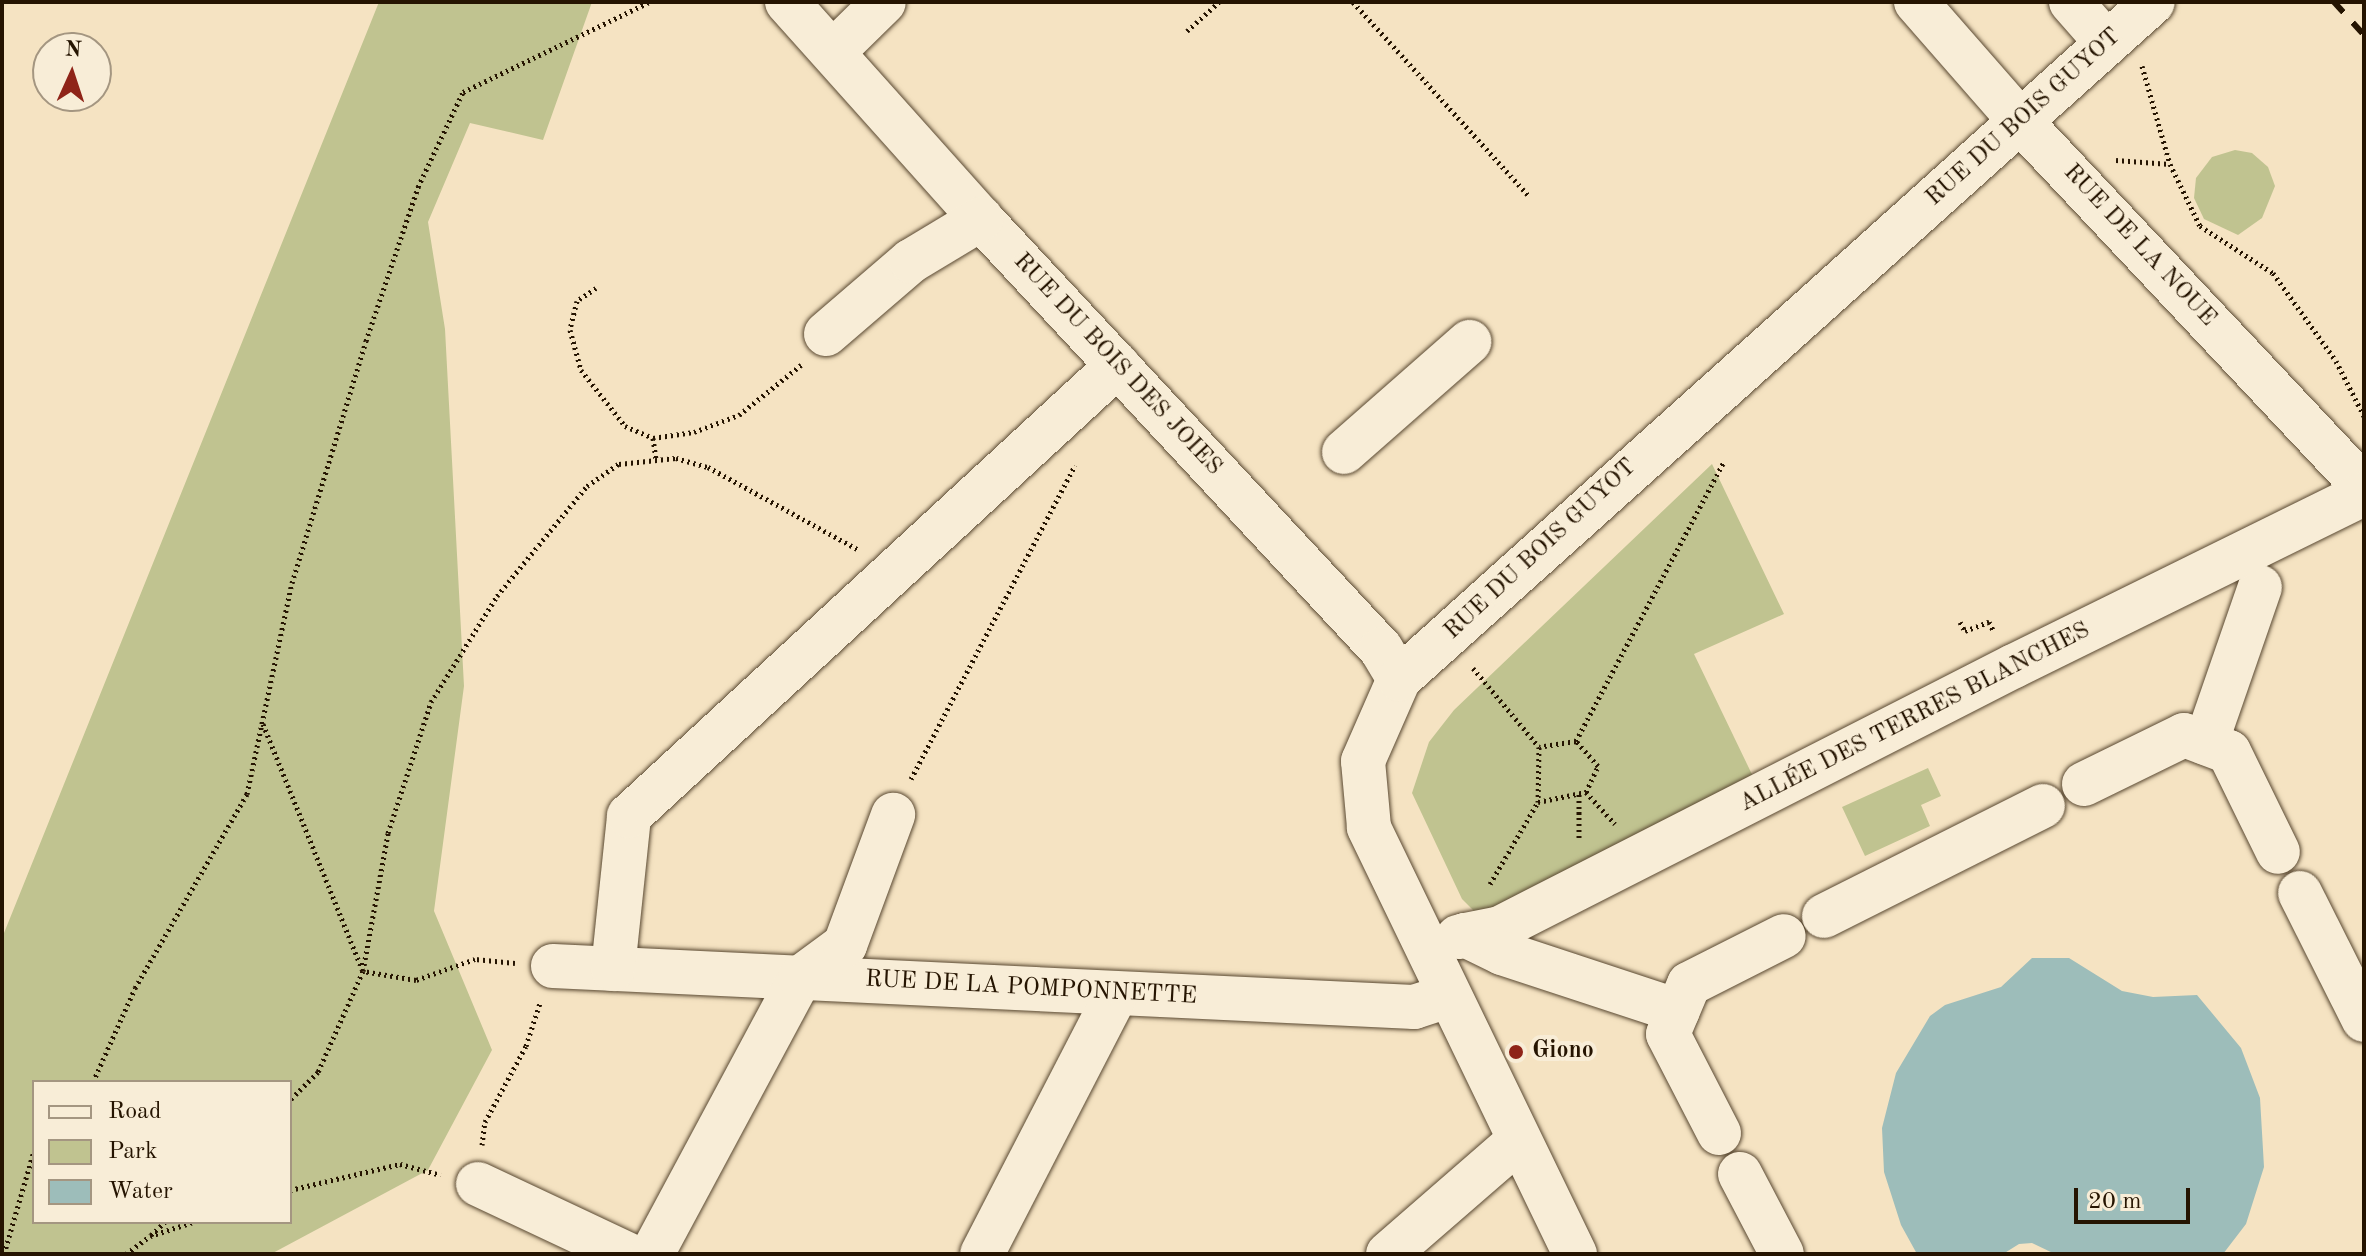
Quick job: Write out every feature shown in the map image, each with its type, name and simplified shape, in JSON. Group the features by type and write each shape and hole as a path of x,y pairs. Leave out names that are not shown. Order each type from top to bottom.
{"street":[{"name":"RUE DU BOIS DES JOIES","path":"787,2 981,219 1381,649 1399,679"},
{"path":"833,52 884,2"},
{"name":"RUE DE LA NOUE","path":"1916,2 2021,122 2364,487"},
{"path":"2071,2 2123,51"},
{"name":"RUE DU BOIS GUYOT","path":"1575,1254 1517,1142 1448,996 1456,939 1368,816 1363,761 1399,679 1670,430 2021,122 2123,51 2153,2"},
{"path":"829,332 911,261 981,219"},
{"path":"1344,452 1469,342"},
{"path":"613,969 629,816 1118,365"},
{"name":"ALLÉE DES TERRES BLANCHES","path":"1456,939 1500,928 2014,666 2364,494"},
{"path":"2206,743 2260,587"},
{"path":"2084,784 2184,735 2229,752 2278,852"},
{"path":"1824,916 2043,806"},
{"path":"652,1254 800,978 845,945 893,815"},
{"path":"2300,893 2361,1006"},
{"path":"1719,1133 1668,1034 1689,984 1784,936"},
{"path":"1456,939 1678,1011"},
{"name":"RUE DE LA POMPONNETTE","path":"553,966 1414,1007 1448,996"},
{"path":"982,1254 1116,994"},
{"path":"1388,1254 1517,1142"},
{"path":"1740,1174 1782,1254"},
{"path":"478,1184 627,1254"}],"path":[{"path":"94,1080 135,988 247,794 292,583 366,341 418,187 463,92 649,2"},
{"path":"1187,31 1219,2"},
{"path":"1353,2 1530,197"},
{"path":"2123,51 2170,164 2200,226 2273,273 2336,361 2364,416"},
{"path":"2110,159 2170,164"},
{"path":"596,288 577,301 570,330 581,370 625,426 653,438 694,432 753,408 831,340 829,332"},
{"path":"653,438 656,460"},
{"path":"292,1098 318,1072 363,971 388,833 431,702 497,596 587,486 619,464 676,458 708,467 896,571"},
{"path":"893,815 1078,459"},
{"path":"1576,741 1724,461"},
{"path":"262,723 363,971"},
{"path":"1538,802 1586,792 1598,766 1576,741"},
{"path":"1456,939 1538,802 1539,747 1576,741"},
{"path":"292,1190 400,1164 478,1184 485,1122 526,1046 553,966 475,959 416,980 363,971"},
{"path":"4,1254 32,1158"},
{"path":"126,1254 163,1224"},
{"path":"150,1236 187,1224"}],"green space":[{"path":"379,2 592,2 543,140 470,123 428,222 445,329 464,686 434,911 492,1050 428,1170 271,1254 2,1254 2,938"},
{"path":"2235,150 2252,153 2268,167 2275,186 2262,218 2238,235 2204,219 2194,198 2196,178 2212,157"},
{"path":"1712,464 1784,614 1694,654 1760,791 1484,921 1462,899 1412,793 1429,742 1454,710"},
{"path":"1928,768 1941,796 1921,805 1930,826 1865,856 1842,807"}],"water":[{"path":"2032,958 2069,958 2122,991 2153,997 2197,995 2241,1048 2260,1098 2264,1167 2246,1224 2223,1254 2055,1254 2032,1243 2019,1244 2003,1254 1917,1254 1901,1225 1884,1172 1882,1128 1896,1073 1930,1016 1945,1005 2001,987"}],"railway":[{"path":"2334,2 2364,35"}],"place":[{"name":"Giono","path":"1516,1052"}]}
